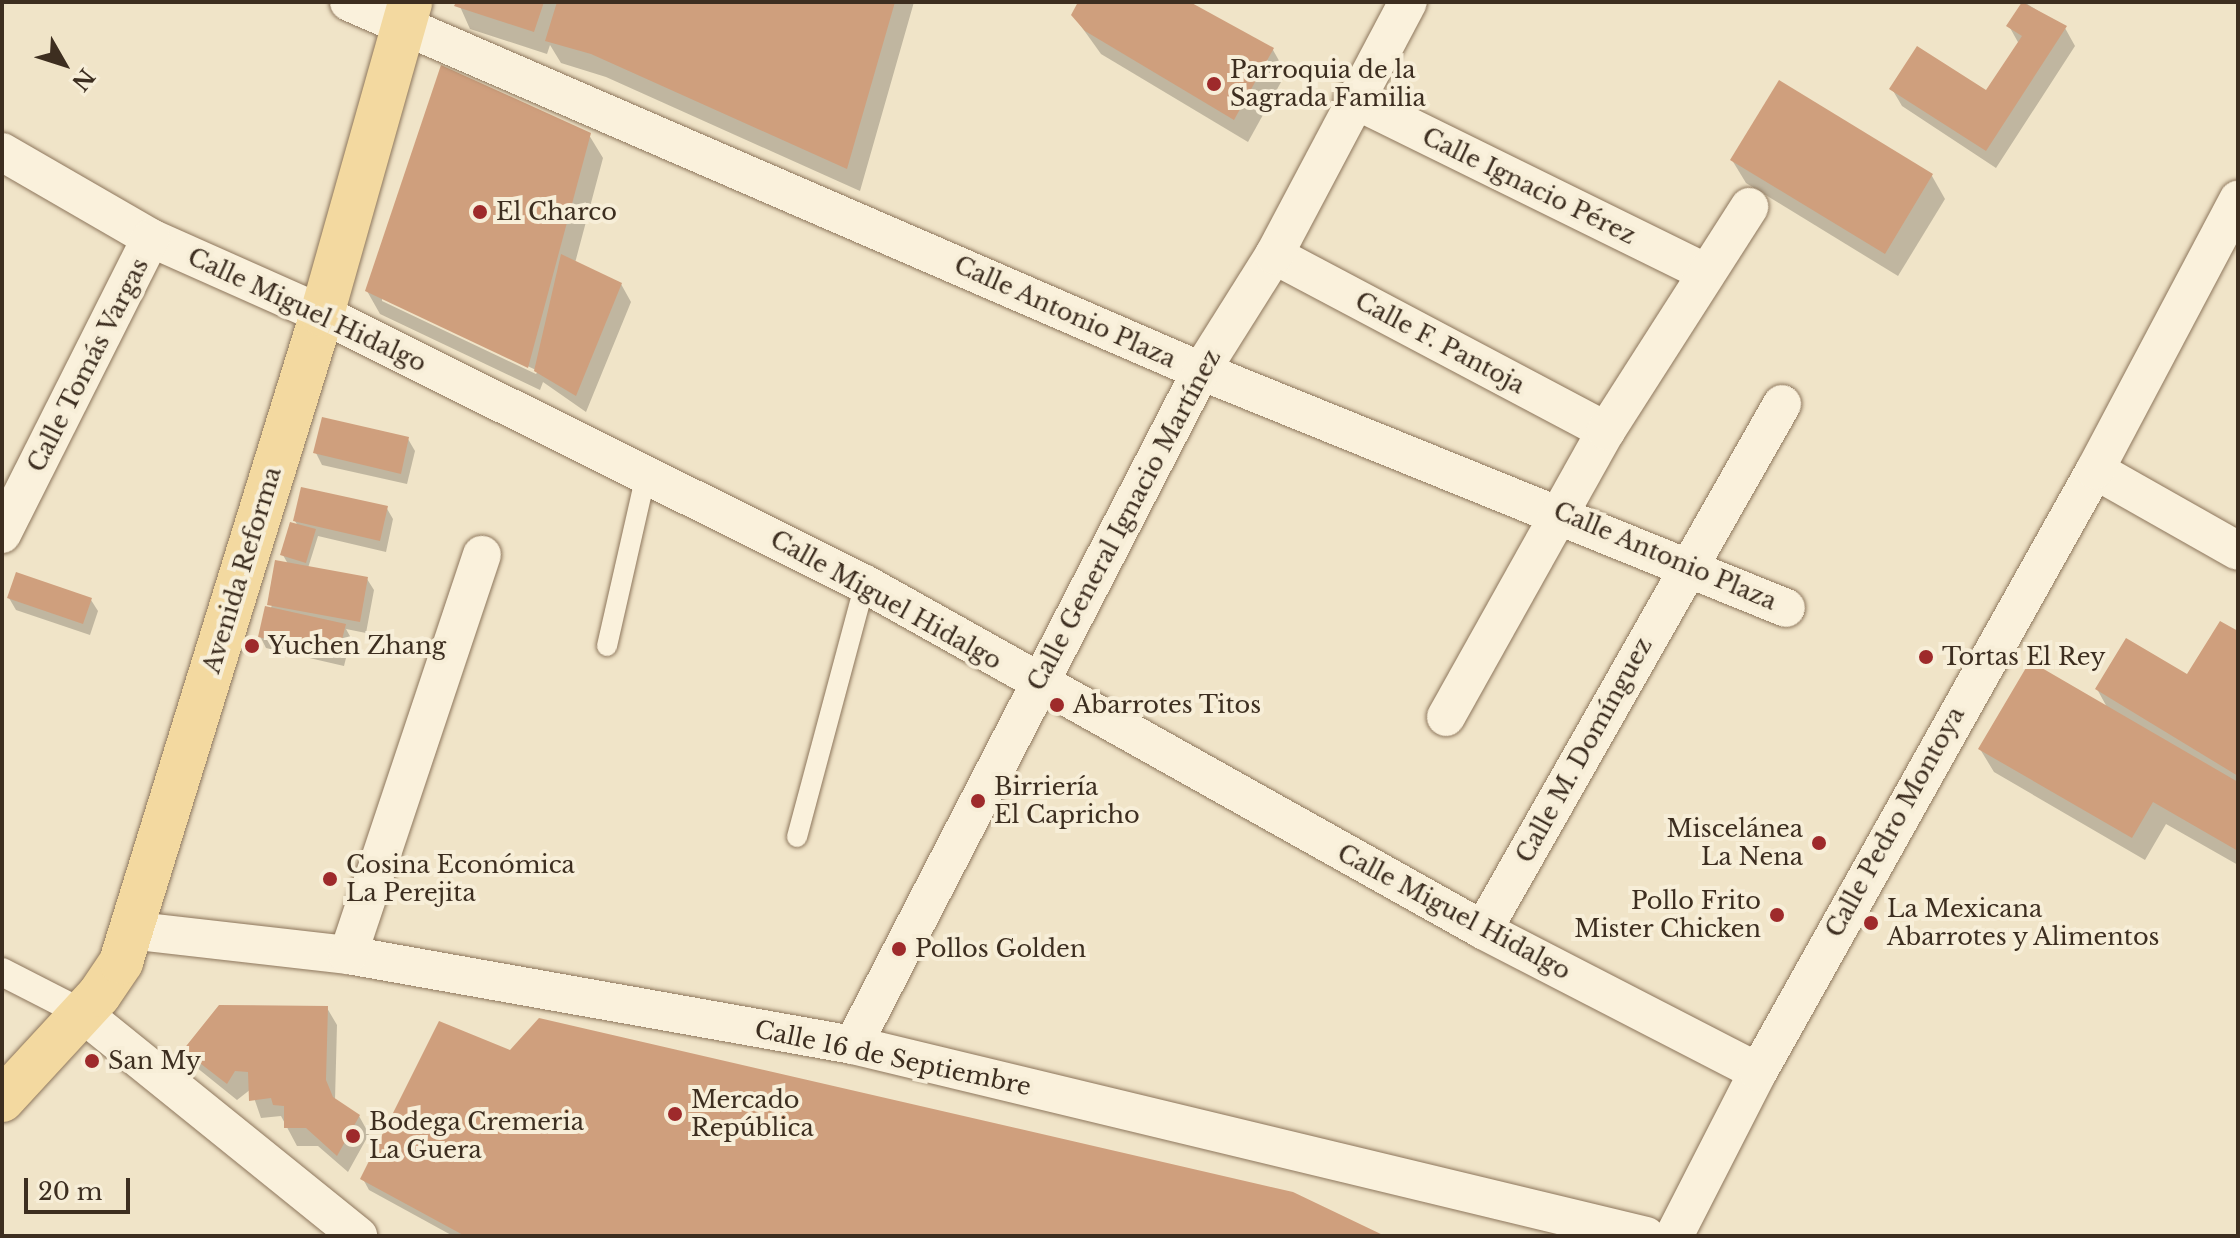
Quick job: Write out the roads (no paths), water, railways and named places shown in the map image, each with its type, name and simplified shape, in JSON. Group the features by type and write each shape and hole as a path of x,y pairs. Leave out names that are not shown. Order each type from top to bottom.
{"main road":[{"name":"Avenida Reforma","path":"2,1100 82,1013 121,962 322,314 407,13"}],"street":[{"name":"Calle Antonio Plaza","path":"349,2 407,13 1201,371 1561,513 1685,570 1786,608"},
{"name":"Calle General Ignacio Martínez","path":"853,1045 1037,683 1201,371 1274,255 1353,99 1408,2"},
{"name":"Calle Ignacio Pérez","path":"1353,99 1705,272"},
{"name":"Calle Miguel Hidalgo","path":"2,152 151,238 322,314 865,584 1483,930 1758,1072"},
{"name":"Calle Pedro Montoya","path":"1674,1236 1758,1072 2095,470 2238,200"},
{"path":"1446,717 1606,431 1749,207"},
{"name":"Calle Tomás Vargas","path":"2,534 151,238"},
{"name":"Calle F. Pantoja","path":"1274,255 1606,431"},
{"name":"Calle M. Domínguez","path":"1483,930 1782,404"},
{"path":"2095,470 2238,551"},
{"path":"348,955 482,555"},
{"name":"Calle 16 de Septiembre","path":"129,930 348,955 853,1045 1646,1236"},
{"path":"2,972 82,1013 358,1236"}],"lane":[{"path":"607,646 646,475"},
{"path":"797,837 865,584"}],"place":[{"name":"Parroquia de la Sagrada Familia","path":"1214,84"},
{"name":"El Charco","path":"480,212"},
{"name":"Yuchen Zhang","path":"252,646"},
{"name":"Tortas El Rey","path":"1926,657"},
{"name":"Abarrotes Titos","path":"1057,705"},
{"name":"Birriería El Capricho","path":"978,801"},
{"name":"Miscelánea La Nena","path":"1819,843"},
{"name":"Cosina Económica La Perejita","path":"330,879"},
{"name":"Pollo Frito Mister Chicken","path":"1777,915"},
{"name":"La Mexicana Abarrotes y Alimentos","path":"1871,923"},
{"name":"Pollos Golden","path":"899,949"},
{"name":"San My","path":"92,1061"},
{"name":"Mercado República","path":"675,1114"},
{"name":"Bodega Cremeria La Guera","path":"353,1136"}]}
